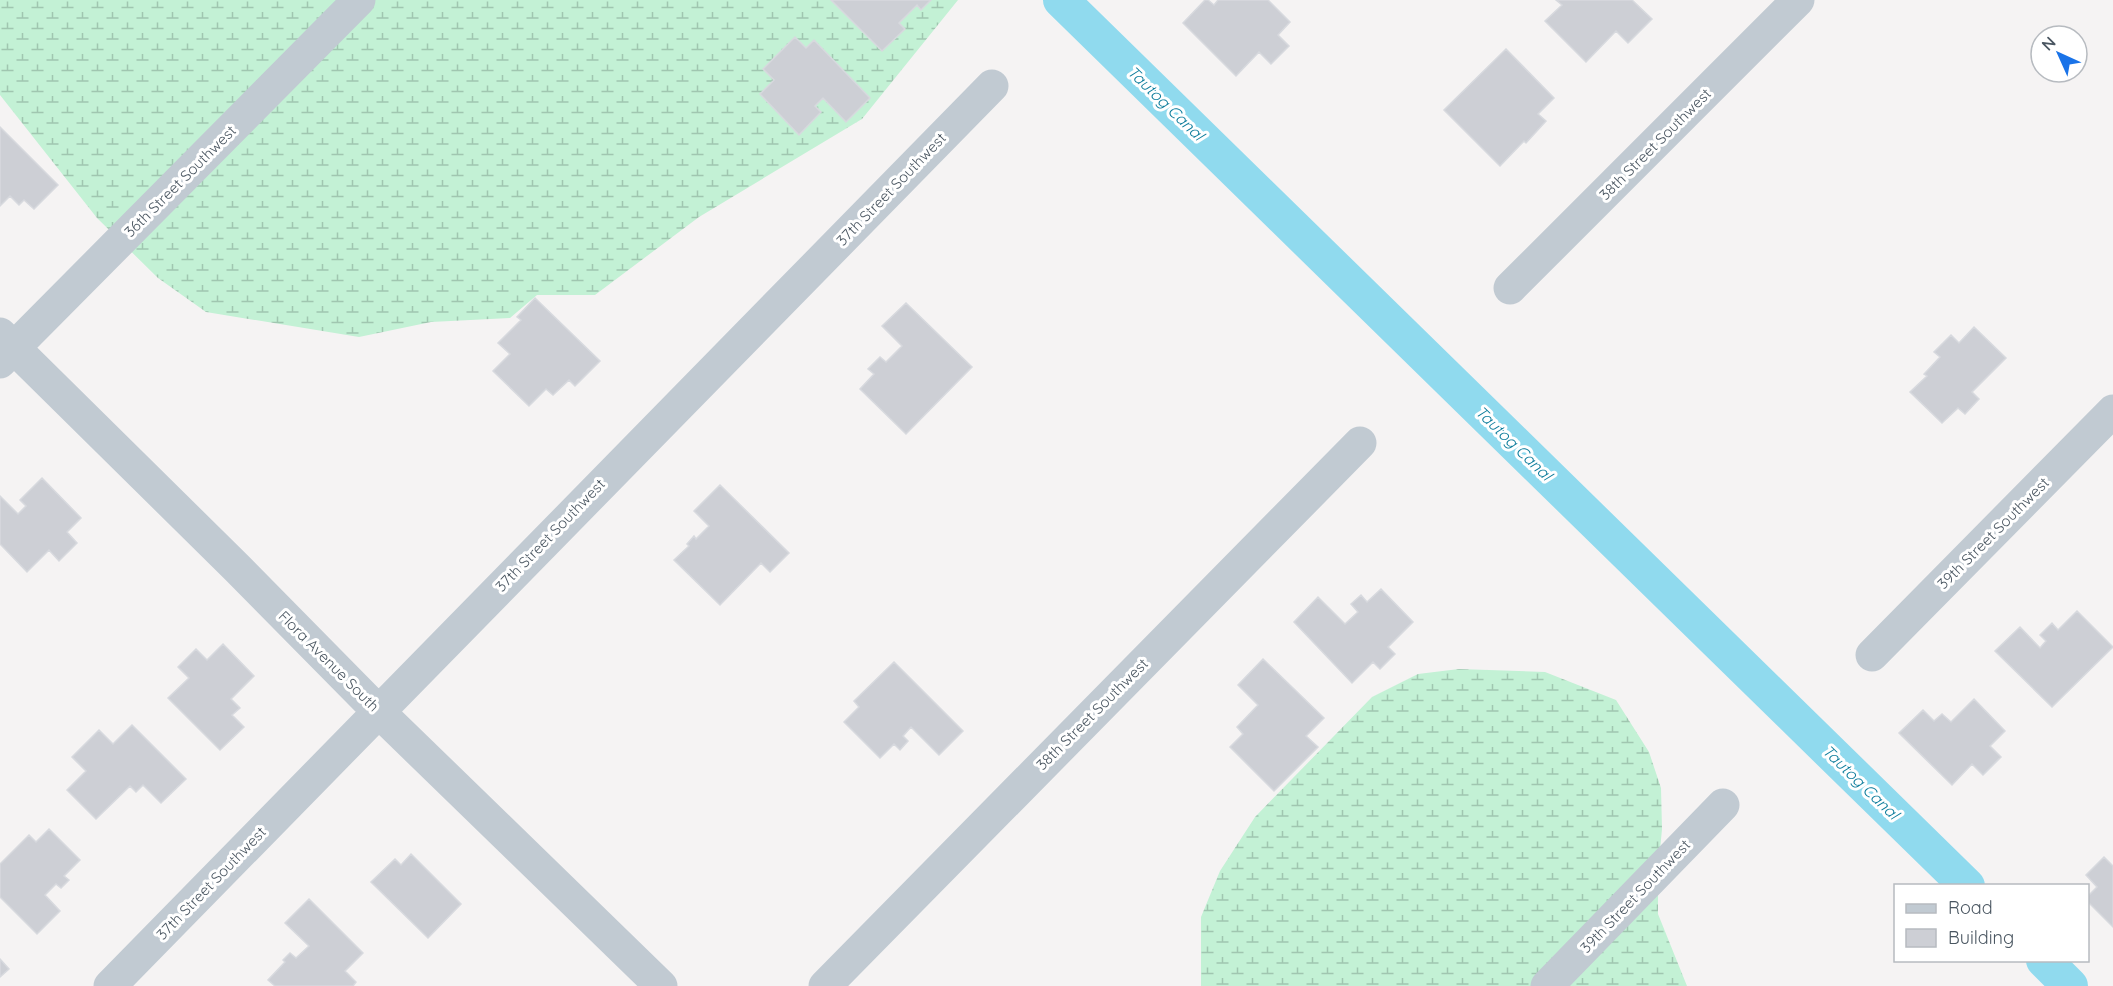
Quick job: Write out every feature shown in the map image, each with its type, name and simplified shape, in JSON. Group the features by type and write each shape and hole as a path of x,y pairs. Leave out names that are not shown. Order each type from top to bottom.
{"street":[{"name":"36th Street Southwest","path":"5,348 359,0"},
{"name":"38th Street Southwest","path":"1510,288 1798,0"},
{"name":"37th Street Southwest","path":"110,986 992,86"},
{"name":"Flora Avenue South","path":"5,348 229,560 378,711 661,986"},
{"name":"39th Street Southwest","path":"1872,655 2113,411"},
{"name":"38th Street Southwest","path":"825,986 1360,442"},
{"name":"39th Street Southwest","path":"1547,986 1723,805"}],"green space":[{"path":"0,0 958,0 862,119 699,217 595,295 537,295 510,318 431,322 359,337 206,312 158,278 97,218 0,95"},
{"path":"1459,669 1545,672 1616,700 1649,752 1661,788 1662,829 1658,871 1658,914 1687,986 1201,986 1201,917 1220,871 1255,817 1372,697 1418,674"}],"building":[{"path":"831,0 931,0 921,10 917,5 899,23 905,29 882,51"},
{"path":"1205,0 1214,5 1218,0 1268,0 1290,22 1278,35 1289,46 1271,64 1259,52 1236,76 1183,23"},
{"path":"1556,0 1632,0 1652,19 1628,43 1616,31 1586,62 1545,21 1562,5"},
{"path":"795,37 806,48 814,40 870,98 846,122 823,98 815,106 821,112 799,135 760,94 774,80 763,69"},
{"path":"1506,49 1554,98 1538,114 1546,121 1500,166 1444,110"},
{"path":"0,127 58,185 34,209 24,200 19,205 10,196 0,206"},
{"path":"535,298 600,361 575,386 569,380 553,395 546,389 529,406 493,371 510,354 498,343 521,320 517,317"},
{"path":"906,303 972,367 906,434 860,389 874,374 868,369 880,357 886,362 902,346 882,326"},
{"path":"1974,327 2006,358 1972,392 1979,399 1965,414 1958,408 1942,423 1910,392 1927,376 1924,374 1940,357 1934,352 1951,335 1959,343"},
{"path":"42,478 81,518 67,532 77,543 59,561 49,550 27,572 0,544 0,496 18,514 26,506 20,500"},
{"path":"720,485 789,553 770,572 761,563 720,605 674,560 689,546 687,544 694,536 696,539 709,526 694,511"},
{"path":"1381,589 1413,622 1388,647 1395,654 1380,669 1373,662 1352,683 1294,622 1318,597 1345,624 1358,612 1351,604 1361,595 1367,602"},
{"path":"2077,611 2113,647 2052,707 1995,651 2020,627 2040,648 2046,641 2040,635 2052,623 2058,630"},
{"path":"223,644 254,676 231,699 240,708 232,715 244,727 220,750 168,698 189,678 178,667 196,649 207,660"},
{"path":"1263,659 1324,718 1306,736 1318,747 1274,791 1230,747 1243,734 1237,727 1258,705 1238,685"},
{"path":"894,662 963,731 939,755 911,727 903,736 908,741 900,750 894,744 880,758 844,722 859,707 854,701"},
{"path":"1974,699 2005,731 1990,746 2001,757 1983,775 1972,764 1952,785 1899,733 1923,710 1934,721 1942,714 1951,722"},
{"path":"132,725 186,779 161,803 143,785 136,792 130,786 96,819 67,790 86,771 72,757 99,730 113,744"},
{"path":"49,829 80,860 64,876 69,880 61,888 56,884 45,895 60,911 37,934 0,897 0,864 29,835 36,842"},
{"path":"411,854 461,904 428,938 371,882 395,859 401,865"},
{"path":"2104,857 2113,866 2113,927 2089,903 2089,895 2097,887 2086,875"},
{"path":"309,899 363,953 345,971 356,982 353,986 275,986 268,980 285,962 283,960 290,953 296,958 309,946 285,923"},
{"path":"0,959 9,969 0,977"}],"waterway":[{"name":"Tautog Canal","path":"1061,0 1965,884"},
{"name":"Tautog Canal","path":"2046,962 2070,986"}]}
